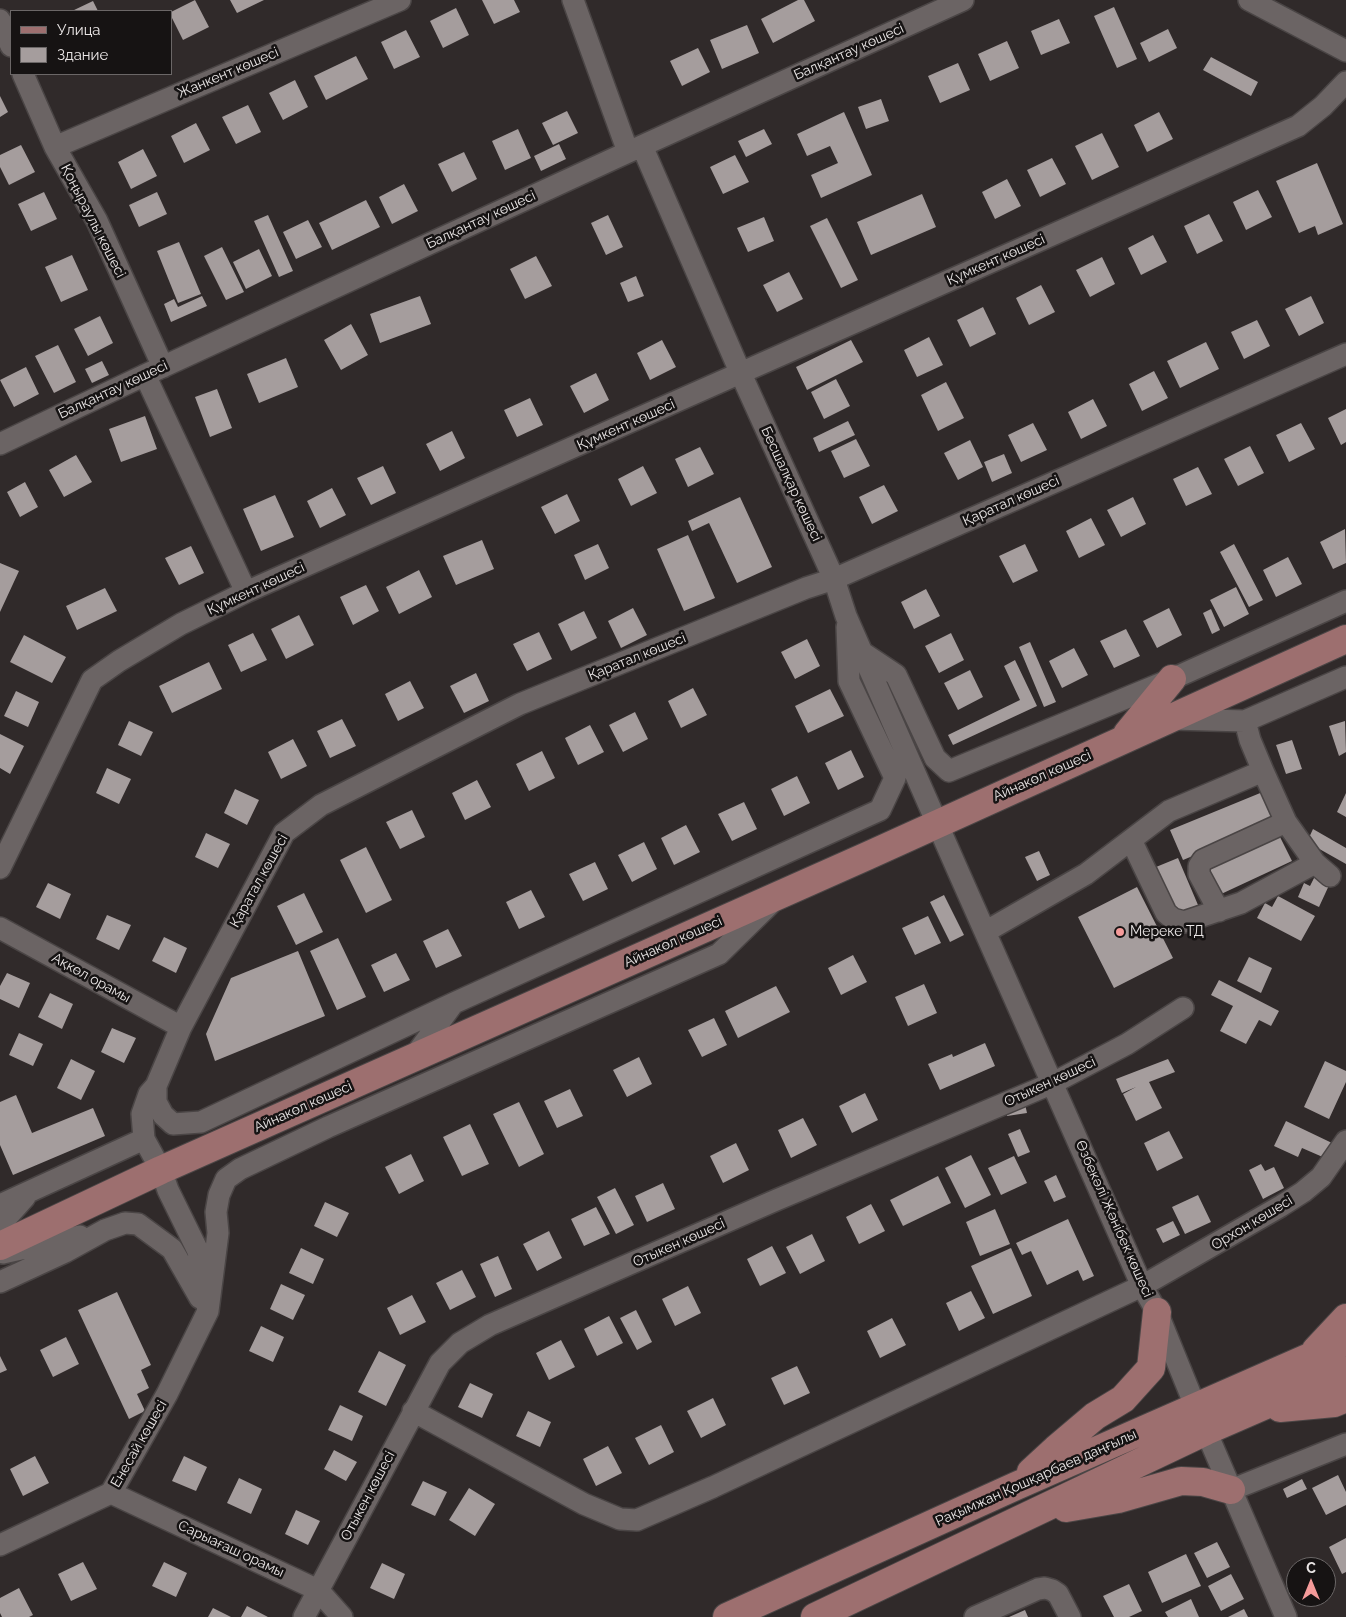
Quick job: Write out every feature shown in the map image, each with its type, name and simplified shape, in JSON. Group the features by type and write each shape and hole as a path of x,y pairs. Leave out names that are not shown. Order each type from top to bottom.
{"main road":[{"name":"Айнакөл көшесі","path":"0,1246 161,1170 1346,639"},
{"path":"1122,740 1172,679"},
{"path":"1016,1486 1089,1421 1123,1399 1151,1368 1157,1312"},
{"path":"1309,1358 1346,1318"},
{"name":"Рақымжан Қошқарбаев даңғылы","path":"815,1617 1033,1513 1309,1358 1346,1341"},
{"name":"Рақымжан Қошқарбаев даңғылы","path":"727,1617 1016,1486 1201,1420 1257,1411 1346,1370"},
{"path":"1257,1411 1334,1403 1346,1398"},
{"path":"1033,1513 1118,1499 1182,1481 1203,1482 1231,1490"}],"street":[{"name":"Жанкент көшесі","path":"55,147 400,0"},
{"name":"Бесшалқар көшесі","path":"572,0 635,149 741,374 834,579 846,616 937,823"},
{"name":"Балқантау көшесі","path":"0,444 635,149 964,0"},
{"path":"1249,0 1346,51"},
{"path":"0,20 10,44"},
{"name":"Қоңыраулы көшесі","path":"24,75 55,147 97,221 154,371 246,592"},
{"name":"Құмкент көшесі","path":"0,868 92,680 119,661 181,624 246,592 1298,126 1342,93"},
{"name":"Қаратал көшесі","path":"208,1311 198,1251 168,1190 161,1170 144,1139 142,1114 149,1094 156,1086 181,1027 284,833 321,805 520,704 806,588 834,579 1346,354"},
{"path":"862,653 896,675 935,758 949,772 1172,679 1346,601"},
{"path":"156,1086 156,1102 163,1115 173,1124 202,1122 454,1003 880,810 895,778 848,681 846,616"},
{"path":"1170,718 1245,722 1346,677"},
{"path":"1131,840 1166,913 1173,919 1184,922 1241,903 1322,870 1286,822 1250,740 1245,722"},
{"path":"985,932 1086,874 1169,810 1263,771"},
{"path":"1219,911 1199,874 1199,866 1204,860 1286,822"},
{"name":"Өзбекәлі Жәнібек көшесі","path":"937,823 1142,1286 1157,1312 1201,1420 1286,1617"},
{"name":"Енесай көшесі","path":"0,1545 111,1492 167,1394 208,1311 218,1232 216,1212 219,1195 226,1179 240,1169 328,1127 719,954 780,893"},
{"name":"Ақкөл орамы","path":"0,928 181,1027"},
{"path":"414,1057 454,1003"},
{"name":"Отыкен көшесі","path":"304,1617 440,1363 460,1343 490,1325 774,1201 1052,1083 1127,1044 1183,1008"},
{"path":"328,1127 360,1082"},
{"path":"0,1205 144,1139"},
{"name":"Орхон көшесі","path":"413,1411 584,1504 620,1519 637,1520 713,1487 1142,1286 1303,1192 1321,1177 1346,1141"},
{"path":"0,1225 28,1193"},
{"path":"0,1282 125,1222 138,1224 172,1249 208,1311"},
{"path":"0,1254 105,1230"},
{"path":"1231,1490 1346,1444"},
{"name":"Сарыағаш орамы","path":"111,1492 318,1590 342,1617"},
{"path":"975,1617 1038,1589 1045,1588 1058,1594 1070,1617"}],"building":[{"path":"195,0 209,27 183,40 172,18 172,12"},
{"path":"230,0 264,0 237,13"},
{"path":"482,0 514,0 520,12 494,24"},
{"path":"798,0 804,0 815,21 773,43 761,19"},
{"path":"93,1 98,10 74,10"},
{"path":"1114,7 1137,59 1117,68 1094,16"},
{"path":"456,8 469,35 443,48 430,21"},
{"path":"1059,19 1070,43 1041,55 1031,31"},
{"path":"747,25 759,53 722,69 710,40"},
{"path":"1168,29 1177,48 1149,62 1140,43"},
{"path":"406,30 420,57 394,69 381,42"},
{"path":"1007,41 1019,68 990,81 978,54"},
{"path":"698,48 710,72 682,86 670,61"},
{"path":"356,56 368,79 326,100 314,76"},
{"path":"1211,57 1258,82 1251,96 1203,70"},
{"path":"958,63 970,90 940,103 928,76"},
{"path":"295,80 308,107 283,120 269,93"},
{"path":"0,96 8,112 0,117"},
{"path":"881,99 889,121 866,129 858,107"},
{"path":"248,105 261,132 236,144 222,117"},
{"path":"567,111 578,133 553,145 542,123"},
{"path":"844,112 872,175 821,198 811,175 838,163 830,146 807,156 797,134"},
{"path":"1159,112 1173,139 1147,152 1134,125"},
{"path":"196,123 210,150 184,163 171,136"},
{"path":"518,129 531,158 505,170 492,141"},
{"path":"764,129 772,144 746,157 738,141"},
{"path":"1102,133 1119,167 1092,180 1075,146"},
{"path":"559,144 566,159 541,171 534,156"},
{"path":"21,145 35,172 9,185 0,167 0,155"},
{"path":"143,149 157,176 131,189 118,162"},
{"path":"464,152 477,179 452,192 438,164"},
{"path":"735,155 749,182 723,194 710,167"},
{"path":"1052,158 1066,184 1040,197 1027,170"},
{"path":"1317,163 1343,224 1318,235 1315,226 1299,233 1276,181"},
{"path":"1007,179 1021,206 995,219 982,192"},
{"path":"404,184 418,211 392,224 379,197"},
{"path":"1258,190 1272,217 1246,230 1233,202"},
{"path":"44,192 57,219 31,231 18,204"},
{"path":"157,192 167,214 139,227 129,205"},
{"path":"922,194 936,227 871,255 857,222"},
{"path":"366,200 380,227 332,250 319,223"},
{"path":"1209,214 1223,241 1197,254 1184,226"},
{"path":"268,215 293,271 279,277 254,221"},
{"path":"608,215 623,247 606,255 591,223"},
{"path":"764,217 774,241 748,252 737,228"},
{"path":"827,218 858,280 841,288 810,226"},
{"path":"308,220 322,247 296,259 283,232"},
{"path":"1153,235 1167,262 1141,275 1128,248"},
{"path":"179,242 201,294 178,303 157,251"},
{"path":"222,247 244,292 226,300 204,256"},
{"path":"259,249 272,276 246,289 233,262"},
{"path":"72,255 88,290 61,302 45,267"},
{"path":"536,256 552,286 525,299 510,269"},
{"path":"1102,257 1115,284 1090,297 1076,270"},
{"path":"789,272 803,299 777,312 763,285"},
{"path":"636,276 644,296 628,302 620,283"},
{"path":"1041,285 1055,312 1029,325 1016,298"},
{"path":"202,296 207,306 171,322 164,304 174,299 178,307"},
{"path":"420,296 431,324 380,343 370,314"},
{"path":"1311,296 1324,323 1299,336 1285,309"},
{"path":"983,307 996,334 970,347 957,320"},
{"path":"100,316 113,343 88,356 74,329"},
{"path":"1257,320 1270,346 1244,359 1231,332"},
{"path":"351,324 368,355 341,370 324,340"},
{"path":"929,337 943,365 917,377 904,350"},
{"path":"662,340 676,367 650,380 637,353"},
{"path":"851,340 863,362 807,390 796,367"},
{"path":"1206,342 1219,369 1180,388 1167,361"},
{"path":"58,345 76,382 54,393 35,356"},
{"path":"286,358 298,387 259,403 247,374"},
{"path":"102,361 109,375 92,383 85,369"},
{"path":"26,367 39,394 14,407 0,380"},
{"path":"1154,371 1168,398 1142,411 1129,384"},
{"path":"596,373 609,400 584,413 570,386"},
{"path":"836,379 850,406 824,419 811,392"},
{"path":"946,382 964,418 938,431 921,395"},
{"path":"217,389 232,428 210,437 195,397"},
{"path":"530,398 543,425 517,437 504,410"},
{"path":"1093,399 1107,426 1081,439 1068,412"},
{"path":"1346,409 1346,442 1341,445 1328,418"},
{"path":"145,416 157,449 121,462 109,429"},
{"path":"848,421 855,435 819,452 813,438"},
{"path":"1033,423 1047,450 1021,462 1008,435"},
{"path":"1301,423 1315,449 1289,462 1276,435"},
{"path":"452,431 465,458 440,471 426,444"},
{"path":"856,439 870,466 844,478 831,451"},
{"path":"970,440 983,467 958,480 944,453"},
{"path":"1250,446 1264,473 1238,486 1224,459"},
{"path":"700,447 714,474 688,487 675,459"},
{"path":"1004,454 1012,473 992,482 984,462"},
{"path":"76,455 92,482 64,497 49,470"},
{"path":"383,466 396,493 371,505 357,478"},
{"path":"643,466 657,493 631,506 618,479"},
{"path":"1198,467 1212,494 1186,506 1173,479"},
{"path":"25,482 38,507 20,517 7,492"},
{"path":"884,485 898,511 872,524 859,497"},
{"path":"332,488 346,515 320,528 307,501"},
{"path":"567,494 580,521 555,534 541,507"},
{"path":"275,495 294,537 261,551 243,509"},
{"path":"740,497 772,567 737,583 709,523 692,531 688,521"},
{"path":"1133,497 1146,524 1121,537 1107,510"},
{"path":"1091,518 1105,545 1079,558 1066,531"},
{"path":"1345,529 1346,563 1333,569 1320,542"},
{"path":"688,535 715,598 684,611 657,549"},
{"path":"482,540 494,569 456,585 443,556"},
{"path":"598,544 609,568 585,580 574,555"},
{"path":"1025,544 1038,571 1013,583 999,556"},
{"path":"1234,544 1263,600 1249,607 1220,552"},
{"path":"191,546 204,573 179,585 165,558"},
{"path":"1288,557 1302,584 1276,597 1263,570"},
{"path":"0,563 19,571 0,612"},
{"path":"419,570 432,597 399,614 386,587"},
{"path":"366,585 379,611 353,625 340,597"},
{"path":"1236,587 1249,614 1224,627 1210,600"},
{"path":"105,588 117,611 77,630 66,606"},
{"path":"926,589 940,616 914,629 901,602"},
{"path":"633,608 647,635 621,648 608,621"},
{"path":"1169,608 1182,635 1157,648 1143,621"},
{"path":"1211,609 1220,630 1212,634 1203,613"},
{"path":"584,611 597,638 571,651 558,624"},
{"path":"299,615 314,645 286,659 271,629"},
{"path":"1126,629 1140,656 1114,668 1100,641"},
{"path":"539,632 552,659 527,671 513,644"},
{"path":"253,633 267,660 241,672 228,645"},
{"path":"951,633 964,660 939,673 925,646"},
{"path":"24,635 66,657 52,683 10,662"},
{"path":"807,639 820,666 795,679 781,652"},
{"path":"1030,642 1056,702 1044,707 1019,647"},
{"path":"1074,648 1088,675 1062,688 1049,661"},
{"path":"1015,660 1037,706 953,745 948,735 1020,700 1004,666"},
{"path":"209,662 222,689 172,713 159,686"},
{"path":"970,670 983,697 958,710 944,683"},
{"path":"476,673 489,701 464,713 450,686"},
{"path":"410,681 424,708 398,721 385,694"},
{"path":"693,688 707,715 681,728 668,701"},
{"path":"830,689 844,716 808,733 795,706"},
{"path":"16,691 39,702 28,727 4,716"},
{"path":"635,712 648,739 623,752 609,725"},
{"path":"342,719 356,746 330,758 317,731"},
{"path":"129,721 153,732 141,756 118,745"},
{"path":"1345,721 1346,752 1339,756 1329,726"},
{"path":"590,725 604,752 578,765 565,738"},
{"path":"0,734 24,746 10,774 0,768"},
{"path":"293,739 307,766 281,779 268,752"},
{"path":"1292,740 1302,769 1286,774 1276,745"},
{"path":"851,750 864,777 838,790 825,763"},
{"path":"542,751 555,778 529,791 516,764"},
{"path":"107,768 131,779 119,804 96,793"},
{"path":"797,776 810,803 784,816 771,789"},
{"path":"477,780 491,807 465,820 452,793"},
{"path":"235,789 259,800 247,825 224,813"},
{"path":"1270,789 1282,819 1183,860 1170,830"},
{"path":"1346,793 1346,817 1337,812"},
{"path":"744,802 757,829 732,841 718,814"},
{"path":"412,810 425,837 400,849 386,822"},
{"path":"686,825 700,852 674,865 661,838"},
{"path":"1313,829 1346,848 1346,864 1307,842"},
{"path":"206,833 230,844 218,868 195,857"},
{"path":"1279,835 1292,861 1219,895 1206,866"},
{"path":"644,842 657,869 632,882 618,855"},
{"path":"366,847 392,900 366,913 340,860"},
{"path":"1039,851 1050,875 1037,881 1025,857"},
{"path":"1178,858 1198,905 1176,915 1156,867"},
{"path":"595,862 608,889 583,901 569,874"},
{"path":"1316,874 1331,881 1319,907 1298,897 1304,883 1310,886"},
{"path":"48,883 71,894 60,919 36,907"},
{"path":"1137,887 1173,958 1114,988 1078,917"},
{"path":"531,890 545,917 519,929 506,902"},
{"path":"304,893 323,932 296,945 277,906"},
{"path":"944,895 964,935 950,942 930,902"},
{"path":"1278,896 1315,916 1301,941 1257,918 1265,903 1272,907"},
{"path":"107,915 131,925 119,950 96,939"},
{"path":"928,916 941,943 915,955 902,928"},
{"path":"448,929 462,956 436,968 423,941"},
{"path":"164,937 187,948 176,973 152,961"},
{"path":"338,938 366,997 337,1010 310,951"},
{"path":"298,951 325,1016 215,1061 206,1034 231,978"},
{"path":"396,953 410,980 384,992 371,965"},
{"path":"853,955 867,982 841,995 828,968"},
{"path":"1249,957 1272,968 1261,993 1237,981"},
{"path":"7,973 30,983 19,1008 0,999 0,986"},
{"path":"1219,980 1279,1011 1271,1026 1259,1020 1246,1044 1220,1031 1233,1006 1211,995"},
{"path":"924,984 937,1013 908,1026 895,997"},
{"path":"776,986 790,1012 738,1038 725,1011"},
{"path":"50,993 73,1004 62,1029 38,1017"},
{"path":"714,1018 727,1045 702,1057 688,1030"},
{"path":"112,1028 136,1038 124,1063 101,1052"},
{"path":"19,1033 43,1044 33,1066 9,1055"},
{"path":"985,1043 995,1066 940,1090 928,1064 952,1054 953,1057"},
{"path":"639,1057 652,1084 627,1097 613,1070"},
{"path":"71,1059 95,1071 81,1100 57,1088"},
{"path":"1168,1059 1175,1072 1149,1082 1162,1108 1136,1121 1123,1094 1136,1087 1122,1093 1116,1079"},
{"path":"1325,1061 1346,1071 1346,1082 1329,1119 1304,1107"},
{"path":"570,1089 583,1116 557,1128 544,1101"},
{"path":"865,1093 878,1120 852,1133 839,1106"},
{"path":"16,1095 32,1133 93,1108 105,1136 13,1175 0,1145 0,1102"},
{"path":"519,1102 544,1154 519,1167 493,1114"},
{"path":"1025,1104 1027,1113 1007,1116 1006,1107"},
{"path":"803,1118 817,1145 791,1158 778,1130"},
{"path":"1286,1121 1332,1143 1325,1158 1302,1148 1298,1157 1274,1146"},
{"path":"470,1124 489,1164 462,1176 443,1137"},
{"path":"1020,1129 1030,1152 1018,1157 1008,1134"},
{"path":"1169,1131 1183,1158 1157,1171 1144,1143"},
{"path":"736,1143 749,1170 723,1183 710,1156"},
{"path":"411,1154 424,1181 399,1194 385,1167"},
{"path":"971,1155 991,1195 965,1208 945,1168"},
{"path":"1014,1156 1027,1183 1001,1195 988,1168"},
{"path":"1261,1164 1265,1171 1274,1167 1284,1188 1263,1199 1249,1170"},
{"path":"1056,1175 1066,1197 1054,1202 1044,1181"},
{"path":"938,1176 951,1203 903,1226 890,1200"},
{"path":"663,1183 675,1209 647,1222 635,1196"},
{"path":"615,1188 634,1225 616,1234 597,1197"},
{"path":"1198,1195 1211,1222 1185,1234 1172,1207"},
{"path":"325,1202 349,1213 337,1237 314,1226"},
{"path":"871,1204 885,1231 859,1244 846,1217"},
{"path":"596,1207 610,1234 584,1246 571,1219"},
{"path":"995,1209 1010,1244 980,1256 966,1222"},
{"path":"1068,1219 1094,1276 1083,1281 1078,1270 1047,1285 1031,1251 1022,1255 1016,1243"},
{"path":"1173,1221 1180,1235 1163,1243 1156,1229"},
{"path":"549,1231 562,1258 537,1271 523,1244"},
{"path":"812,1234 825,1261 800,1274 786,1247"},
{"path":"772,1246 786,1273 760,1286 747,1259"},
{"path":"301,1248 324,1259 313,1284 289,1273"},
{"path":"1011,1248 1032,1296 993,1314 971,1266"},
{"path":"498,1256 512,1289 495,1297 480,1264"},
{"path":"462,1270 476,1297 450,1310 436,1283"},
{"path":"281,1284 305,1295 293,1320 270,1309"},
{"path":"688,1286 701,1313 675,1326 662,1299"},
{"path":"971,1291 985,1318 959,1331 946,1303"},
{"path":"117,1292 151,1365 141,1370 149,1388 137,1394 145,1411 129,1419 78,1310"},
{"path":"412,1295 426,1322 400,1335 387,1308"},
{"path":"636,1310 652,1342 637,1350 620,1318"},
{"path":"609,1316 623,1343 597,1356 584,1329"},
{"path":"892,1318 906,1345 880,1358 867,1331"},
{"path":"261,1326 284,1337 273,1362 249,1351"},
{"path":"66,1337 79,1364 53,1377 40,1350"},
{"path":"561,1340 575,1367 549,1380 536,1353"},
{"path":"379,1351 406,1365 386,1406 358,1392"},
{"path":"0,1356 7,1370 0,1373"},
{"path":"797,1366 810,1393 784,1405 771,1378"},
{"path":"470,1383 493,1394 482,1418 458,1407"},
{"path":"713,1398 726,1425 701,1438 687,1411"},
{"path":"340,1405 363,1416 352,1441 328,1430"},
{"path":"528,1411 551,1422 540,1447 516,1436"},
{"path":"661,1425 674,1452 649,1465 635,1438"},
{"path":"608,1446 622,1473 596,1486 583,1459"},
{"path":"334,1450 357,1462 346,1481 324,1469"},
{"path":"35,1456 49,1483 23,1496 10,1469"},
{"path":"184,1456 207,1467 196,1491 172,1481"},
{"path":"1338,1475 1346,1492 1346,1505 1326,1515 1312,1488"},
{"path":"239,1478 262,1489 251,1514 227,1503"},
{"path":"1302,1479 1307,1489 1287,1498 1283,1489"},
{"path":"423,1481 447,1492 435,1516 411,1505"},
{"path":"469,1488 495,1504 475,1536 449,1520"},
{"path":"296,1510 320,1521 308,1545 285,1534"},
{"path":"1346,1538 1346,1572 1342,1574 1336,1562 1336,1557 1334,1557 1329,1547"},
{"path":"1217,1542 1230,1567 1207,1578 1194,1553"},
{"path":"1186,1554 1201,1586 1162,1603 1148,1572"},
{"path":"83,1562 97,1589 71,1601 58,1574"},
{"path":"164,1562 187,1573 176,1597 152,1586"},
{"path":"382,1563 405,1574 394,1599 370,1588"},
{"path":"1231,1574 1244,1599 1221,1611 1208,1586"},
{"path":"1129,1584 1142,1611 1129,1617 1114,1617 1103,1596"},
{"path":"19,1588 33,1615 29,1617 2,1617 0,1613 0,1598"},
{"path":"1191,1599 1199,1617 1168,1617 1165,1612"},
{"path":"247,1606 268,1617 241,1617"},
{"path":"213,1608 231,1617 208,1617"},
{"path":"1244,1609 1248,1617 1228,1617"},
{"path":"1025,1610 1028,1617 1009,1617"}],"place":[{"name":"Мереке ТД","path":"1120,932"}]}
